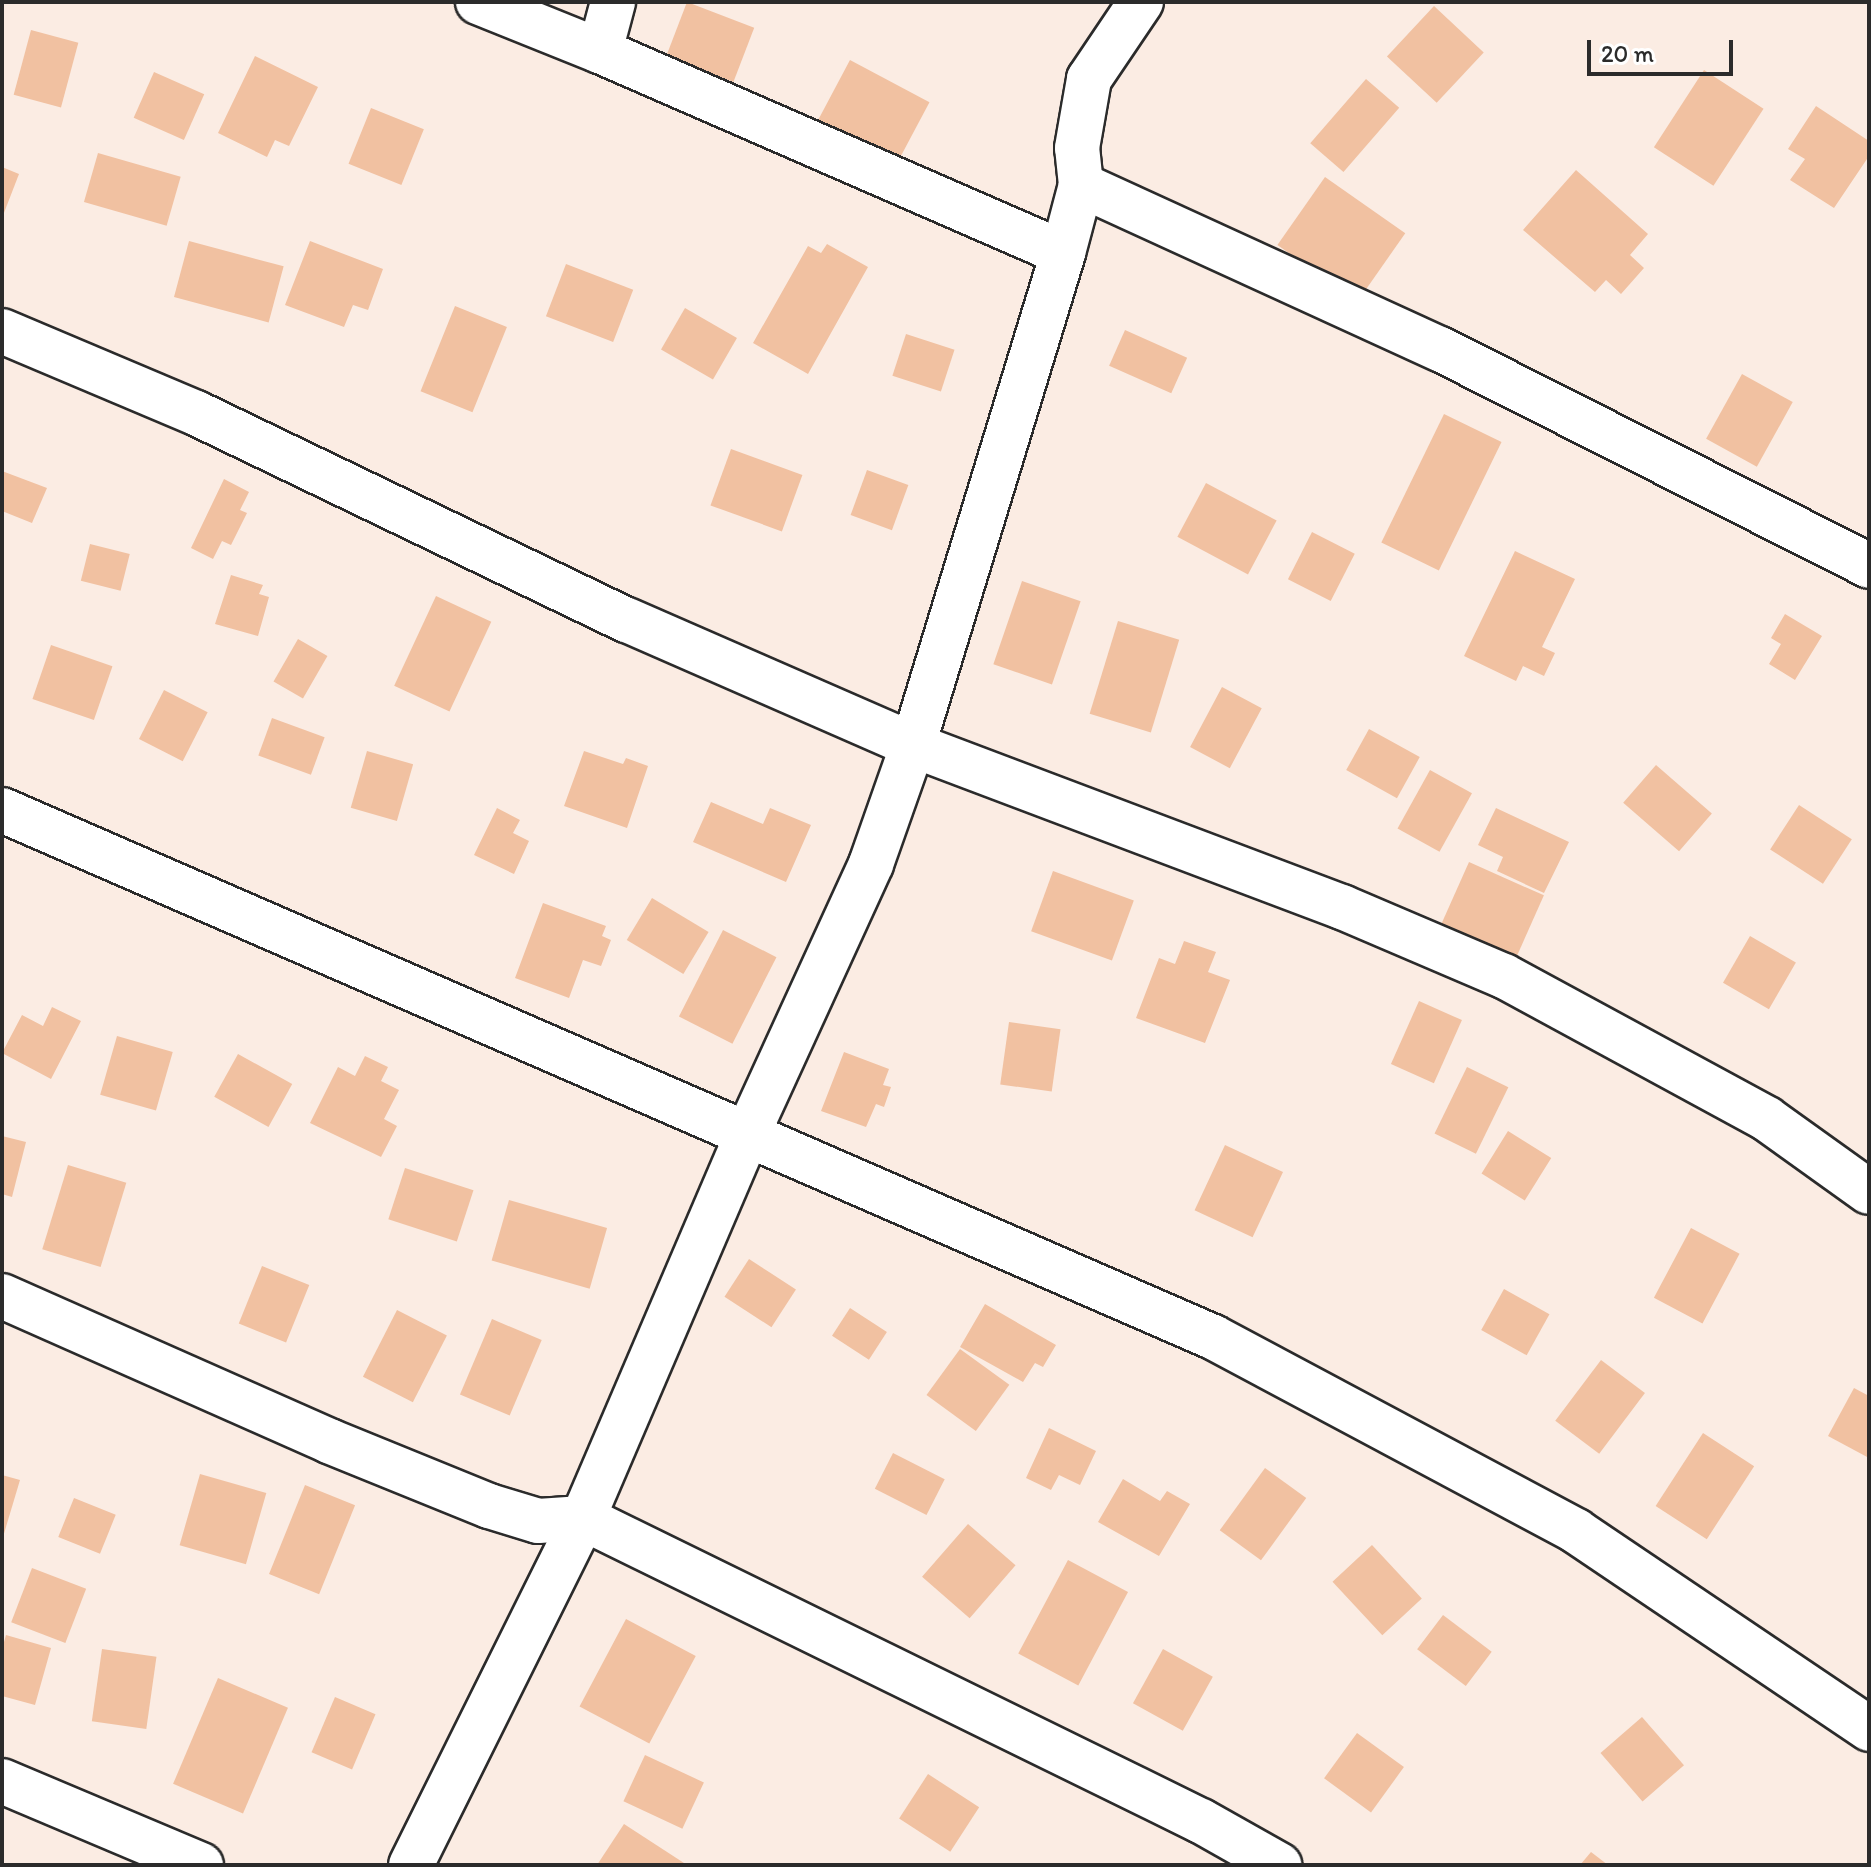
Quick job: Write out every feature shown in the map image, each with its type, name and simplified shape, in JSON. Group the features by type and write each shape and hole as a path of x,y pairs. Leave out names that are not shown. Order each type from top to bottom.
{"street":[{"path":"478,2 600,51 1063,253"},
{"path":"600,51 613,2"},
{"path":"411,1865 583,1518 747,1135 871,864 913,745 1063,253 1081,185 1077,148 1089,79 1141,2"},
{"path":"1081,185 1440,349 1869,566"},
{"path":"2,331 196,413 627,620 913,745 1342,907 1504,976 1767,1119 1869,1192"},
{"path":"2,810 1241,1352 1576,1531 1869,1729"},
{"path":"2,1296 329,1441 489,1506 538,1521 583,1518 1187,1814 1279,1865"},
{"path":"2,1781 201,1865"}],"building":[{"path":"687,2 754,28 733,82 666,56"},
{"path":"1434,6 1484,52 1437,103 1387,56"},
{"path":"31,30 78,43 61,107 14,95"},
{"path":"255,56 318,87 289,146 275,140 267,157 218,133"},
{"path":"850,60 929,102 895,167 816,124"},
{"path":"1704,70 1764,109 1713,186 1654,147"},
{"path":"154,72 204,94 184,140 134,118"},
{"path":"1366,79 1399,108 1343,172 1310,143"},
{"path":"1816,106 1869,141 1869,156 1834,208 1790,180 1805,159 1788,149"},
{"path":"371,108 424,129 401,185 349,164"},
{"path":"98,153 181,177 167,226 84,202"},
{"path":"2,167 19,174 2,218"},
{"path":"1576,170 1648,234 1630,255 1644,268 1621,294 1606,280 1595,292 1523,230"},
{"path":"1325,177 1405,233 1358,301 1277,245"},
{"path":"189,241 284,266 269,322 174,297"},
{"path":"310,241 383,269 368,310 353,305 344,327 285,305"},
{"path":"827,244 868,267 808,374 753,343 808,246 821,253"},
{"path":"566,264 633,290 613,342 546,316"},
{"path":"455,306 507,327 472,412 421,391"},
{"path":"685,308 737,338 713,380 661,350"},
{"path":"1125,330 1187,358 1171,393 1109,366"},
{"path":"906,334 955,350 941,392 892,376"},
{"path":"1742,374 1793,402 1757,467 1706,439"},
{"path":"1444,414 1502,442 1439,571 1381,543"},
{"path":"731,449 802,475 782,531 710,505"},
{"path":"867,470 908,485 892,530 851,515"},
{"path":"2,471 47,488 32,523 2,511"},
{"path":"224,479 249,492 240,510 247,513 231,545 222,541 213,559 191,548"},
{"path":"1206,483 1277,521 1248,574 1177,537"},
{"path":"1312,532 1355,554 1331,601 1288,579"},
{"path":"90,544 130,554 121,591 81,581"},
{"path":"1515,551 1575,579 1542,647 1555,653 1544,676 1523,666 1516,681 1464,656"},
{"path":"231,575 263,585 259,594 269,597 258,636 215,624"},
{"path":"1022,581 1081,601 1052,684 993,664"},
{"path":"436,596 491,622 449,712 394,686"},
{"path":"1785,614 1822,636 1795,680 1769,664 1781,644 1771,638"},
{"path":"1118,621 1179,640 1151,732 1090,714"},
{"path":"298,639 327,656 303,698 274,681"},
{"path":"51,645 112,666 94,720 32,699"},
{"path":"1222,687 1262,708 1230,768 1190,747"},
{"path":"164,690 208,712 183,761 139,739"},
{"path":"272,718 325,737 311,775 258,756"},
{"path":"1369,729 1420,757 1397,798 1346,770"},
{"path":"367,751 413,764 397,821 351,808"},
{"path":"584,751 623,764 626,758 648,766 627,828 564,806"},
{"path":"1656,765 1712,814 1679,851 1623,803"},
{"path":"1430,770 1472,793 1439,852 1398,829"},
{"path":"711,802 763,824 770,808 811,825 786,882 693,842"},
{"path":"1799,805 1852,839 1823,884 1770,849"},
{"path":"497,808 520,820 513,833 529,841 514,874 474,855"},
{"path":"1496,808 1569,842 1544,893 1497,871 1503,857 1478,845"},
{"path":"1469,862 1544,895 1516,957 1441,924"},
{"path":"1053,871 1134,900 1112,961 1031,931"},
{"path":"652,898 709,932 683,974 627,940"},
{"path":"543,903 606,926 602,936 611,940 601,966 583,960 569,998 515,978"},
{"path":"723,930 776,957 732,1044 679,1016"},
{"path":"1750,936 1796,963 1769,1009 1723,983"},
{"path":"1184,941 1216,952 1208,972 1230,980 1205,1043 1136,1018 1159,958 1175,964"},
{"path":"1419,1001 1462,1020 1434,1083 1391,1064"},
{"path":"52,1007 81,1021 51,1079 2,1053 22,1015 43,1026"},
{"path":"1009,1022 1060,1029 1052,1092 1000,1084"},
{"path":"117,1036 173,1052 156,1111 100,1095"},
{"path":"844,1052 889,1069 883,1085 891,1087 884,1107 876,1104 866,1127 821,1111"},
{"path":"238,1054 292,1084 268,1127 214,1097"},
{"path":"365,1056 388,1067 381,1081 399,1090 384,1119 397,1126 381,1157 310,1123 338,1067 355,1076"},
{"path":"1467,1067 1508,1087 1476,1154 1435,1134"},
{"path":"1508,1131 1551,1158 1525,1200 1482,1173"},
{"path":"2,1136 26,1142 12,1197 2,1194"},
{"path":"1225,1145 1283,1172 1253,1237 1195,1210"},
{"path":"68,1165 126,1183 101,1267 42,1249"},
{"path":"405,1168 473,1190 457,1242 388,1219"},
{"path":"509,1200 607,1228 590,1289 492,1261"},
{"path":"1691,1228 1740,1254 1702,1324 1654,1298"},
{"path":"749,1259 796,1289 771,1327 724,1297"},
{"path":"262,1266 309,1285 286,1343 239,1323"},
{"path":"1504,1289 1549,1314 1527,1355 1481,1330"},
{"path":"985,1304 1056,1345 1043,1367 1035,1363 1023,1382 960,1347"},
{"path":"850,1308 887,1332 869,1360 832,1336"},
{"path":"397,1310 447,1335 413,1402 363,1377"},
{"path":"492,1319 542,1340 510,1416 460,1394"},
{"path":"960,1349 1009,1385 976,1431 926,1395"},
{"path":"1601,1360 1645,1393 1599,1454 1555,1421"},
{"path":"1854,1388 1869,1396 1869,1458 1828,1436"},
{"path":"1049,1428 1096,1451 1080,1485 1059,1475 1051,1490 1026,1478"},
{"path":"1703,1433 1754,1466 1707,1539 1656,1506"},
{"path":"893,1453 945,1479 927,1515 875,1489"},
{"path":"1265,1468 1306,1498 1261,1560 1220,1530"},
{"path":"200,1474 266,1493 246,1564 180,1545"},
{"path":"2,1475 20,1480 3,1537 2,1537"},
{"path":"1123,1479 1160,1501 1167,1491 1190,1504 1159,1556 1098,1522"},
{"path":"305,1485 355,1505 319,1594 269,1574"},
{"path":"74,1498 116,1515 100,1554 58,1537"},
{"path":"968,1524 1016,1565 970,1618 922,1577"},
{"path":"1372,1545 1422,1598 1382,1635 1333,1582"},
{"path":"1068,1560 1128,1592 1078,1686 1018,1654"},
{"path":"32,1568 86,1589 65,1643 11,1622"},
{"path":"1443,1615 1492,1652 1466,1686 1417,1649"},
{"path":"626,1619 696,1656 649,1744 580,1706"},
{"path":"6,1635 51,1648 35,1705 2,1696 2,1649"},
{"path":"102,1649 156,1657 146,1729 92,1721"},
{"path":"1163,1649 1213,1677 1183,1731 1133,1703"},
{"path":"218,1678 288,1708 243,1814 173,1784"},
{"path":"335,1697 376,1714 352,1769 312,1752"},
{"path":"1642,1717 1684,1765 1642,1801 1600,1753"},
{"path":"1357,1733 1404,1767 1371,1812 1324,1778"},
{"path":"645,1755 704,1782 682,1829 623,1801"},
{"path":"928,1774 979,1807 950,1852 899,1818"},
{"path":"624,1824 684,1863 683,1865 597,1865"},
{"path":"1591,1852 1608,1865 1580,1865"}]}
